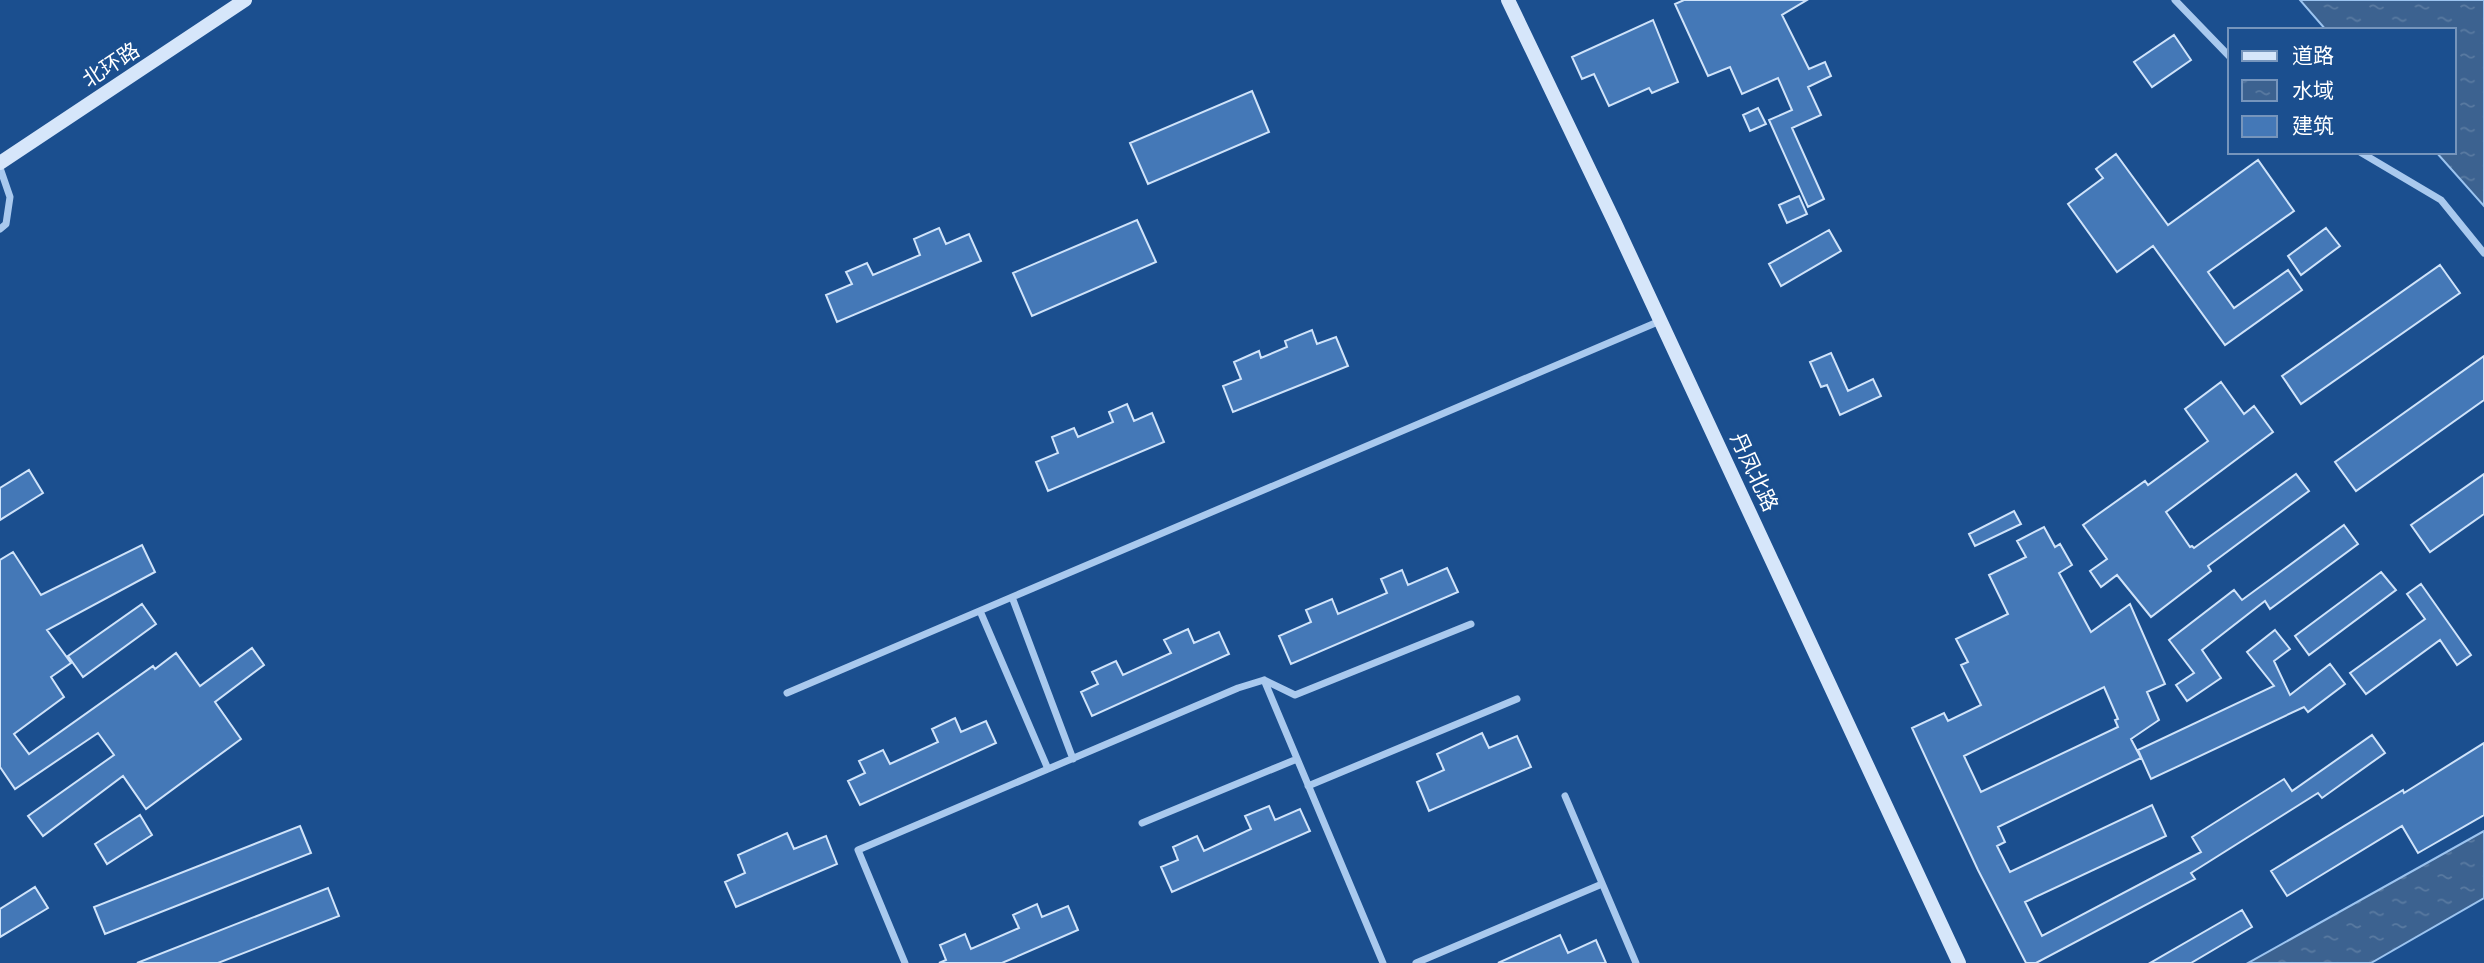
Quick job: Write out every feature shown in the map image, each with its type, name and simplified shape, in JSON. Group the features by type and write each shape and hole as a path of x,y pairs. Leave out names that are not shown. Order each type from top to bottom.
{"main road":[{"name":"北环路","path":"0,166 245,0"},
{"name":"丹凤北路","path":"1508,0 1959,963"}],"street":[{"path":"2175,0 2228,55"},
{"path":"2363,154 2441,200 2484,253"},
{"path":"0,166 10,197 6,224 0,229"},
{"path":"787,693 1660,321"},
{"path":"1012,597 1073,759"},
{"path":"980,611 1048,769"},
{"path":"905,963 858,850 1238,688 1264,680 1295,695 1471,624"},
{"path":"1264,680 1382,963"},
{"path":"1308,786 1517,699"},
{"path":"1142,824 1297,759"},
{"path":"1565,796 1636,963"},
{"path":"1416,963 1602,884"}],"water":[{"path":"2300,0 2484,0 2484,206 2438,154 2456,154 2456,28 2324,28"},
{"path":"2484,831 2484,898 2371,963 2248,963"}],"building":[{"path":"1684,0 1807,0 1782,15 1809,69 1825,62 1831,76 1808,87 1821,115 1792,128 1824,199 1808,207 1769,120 1792,110 1778,78 1742,94 1730,67 1708,76 1675,4"},
{"path":"1653,20 1678,82 1652,93 1649,88 1609,106 1594,74 1582,79 1572,57"},
{"path":"2174,35 2191,60 2152,87 2134,62"},
{"path":"1252,91 1269,132 1148,184 1130,143"},
{"path":"1758,108 1766,124 1750,131 1743,115"},
{"path":"2116,154 2168,225 2258,160 2294,211 2208,272 2234,308 2288,270 2302,290 2225,345 2153,246 2117,272 2068,204 2103,178 2096,169"},
{"path":"1799,196 1807,214 1787,223 1779,205"},
{"path":"1137,220 1156,262 1032,316 1013,273"},
{"path":"939,228 946,244 969,234 981,261 837,322 826,295 852,284 846,272 867,263 873,275 920,255 914,239"},
{"path":"2326,228 2340,246 2301,275 2288,256"},
{"path":"1829,230 1841,251 1781,286 1769,264"},
{"path":"2440,265 2460,293 2301,404 2282,376"},
{"path":"1312,330 1317,344 1336,337 1348,366 1233,412 1223,386 1241,379 1234,362 1259,351 1261,358 1287,347 1285,341"},
{"path":"1831,353 1848,391 1873,379 1881,396 1840,415 1827,385 1821,387 1810,362"},
{"path":"2484,356 2484,400 2356,491 2335,462"},
{"path":"2221,382 2244,414 2254,406 2273,432 2166,512 2190,547 2194,548 2296,474 2309,491 2208,566 2211,571 2151,617 2117,575 2101,587 2090,571 2107,559 2083,525 2145,481 2148,485 2208,441 2185,409"},
{"path":"1127,404 1134,421 1152,413 1164,442 1048,491 1036,462 1058,453 1052,437 1074,428 1078,437 1113,422 1109,412"},
{"path":"29,470 43,493 0,520 0,488"},
{"path":"2484,474 2484,514 2430,552 2411,525"},
{"path":"2014,511 2021,524 1975,546 1969,534"},
{"path":"2344,525 2358,544 2270,609 2265,601 2202,650 2221,678 2187,701 2176,685 2194,673 2169,640 2234,590 2242,600"},
{"path":"2044,527 2055,547 2060,544 2072,565 2059,573 2091,632 2130,604 2165,684 2147,692 2159,720 2131,739 2141,758 1998,827 2005,842 1997,846 2010,872 2152,805 2166,836 2025,902 2042,936 2201,852 2192,837 2284,779 2292,791 2372,735 2385,753 2322,798 2318,793 2191,873 2195,879 2036,963 2026,963 1978,870 1912,728 1944,713 1948,721 1981,705 1961,665 1968,662 1956,639 2008,614 1989,575 2026,557 2017,541","holes":["2104,687 2118,719 2115,720 2118,727 1981,792 1964,756"]},
{"path":"142,545 155,572 47,630 71,663 51,677 64,697 14,734 29,754 153,666 155,669 176,653 200,686 252,648 264,665 215,702 241,739 146,809 123,776 43,836 28,816 114,755 98,733 15,789 0,767 0,560 13,552 41,595"},
{"path":"1447,568 1458,592 1291,664 1279,636 1311,622 1306,610 1332,599 1338,614 1387,593 1381,579 1402,570 1408,585"},
{"path":"2381,572 2396,590 2309,655 2295,636"},
{"path":"2421,584 2471,655 2457,665 2440,640 2366,694 2350,673 2425,619 2407,594"},
{"path":"142,604 156,624 83,677 68,656"},
{"path":"1188,629 1194,643 1219,632 1229,654 1092,716 1081,692 1098,684 1092,672 1116,661 1123,675 1171,653 1164,640"},
{"path":"2275,630 2290,649 2274,661 2290,695 2330,664 2345,684 2308,712 2304,707 2151,779 2138,750 2274,686 2247,652"},
{"path":"955,718 961,732 986,721 996,743 860,805 848,781 865,773 859,761 883,750 890,764 938,742 932,729"},
{"path":"1482,733 1489,748 1517,736 1531,767 1429,811 1417,782 1444,770 1437,754"},
{"path":"2484,743 2484,815 2418,853 2402,826 2287,896 2271,871"},
{"path":"1269,806 1275,820 1300,809 1310,831 1172,892 1161,867 1178,860 1173,847 1197,836 1204,851 1251,829 1245,816"},
{"path":"140,815 152,835 107,864 95,844"},
{"path":"300,826 311,853 105,934 94,907"},
{"path":"787,833 794,849 826,836 837,864 736,907 725,882 745,873 738,855"},
{"path":"35,887 48,908 0,937 0,909"},
{"path":"328,888 339,916 218,963 137,963"},
{"path":"1037,904 1042,917 1068,906 1078,930 1002,963 939,963 946,960 940,945 965,934 971,949 1019,928 1013,915"},
{"path":"2242,910 2252,927 2191,963 2150,963"},
{"path":"1560,935 1568,953 1596,940 1606,963 1498,963"}]}
